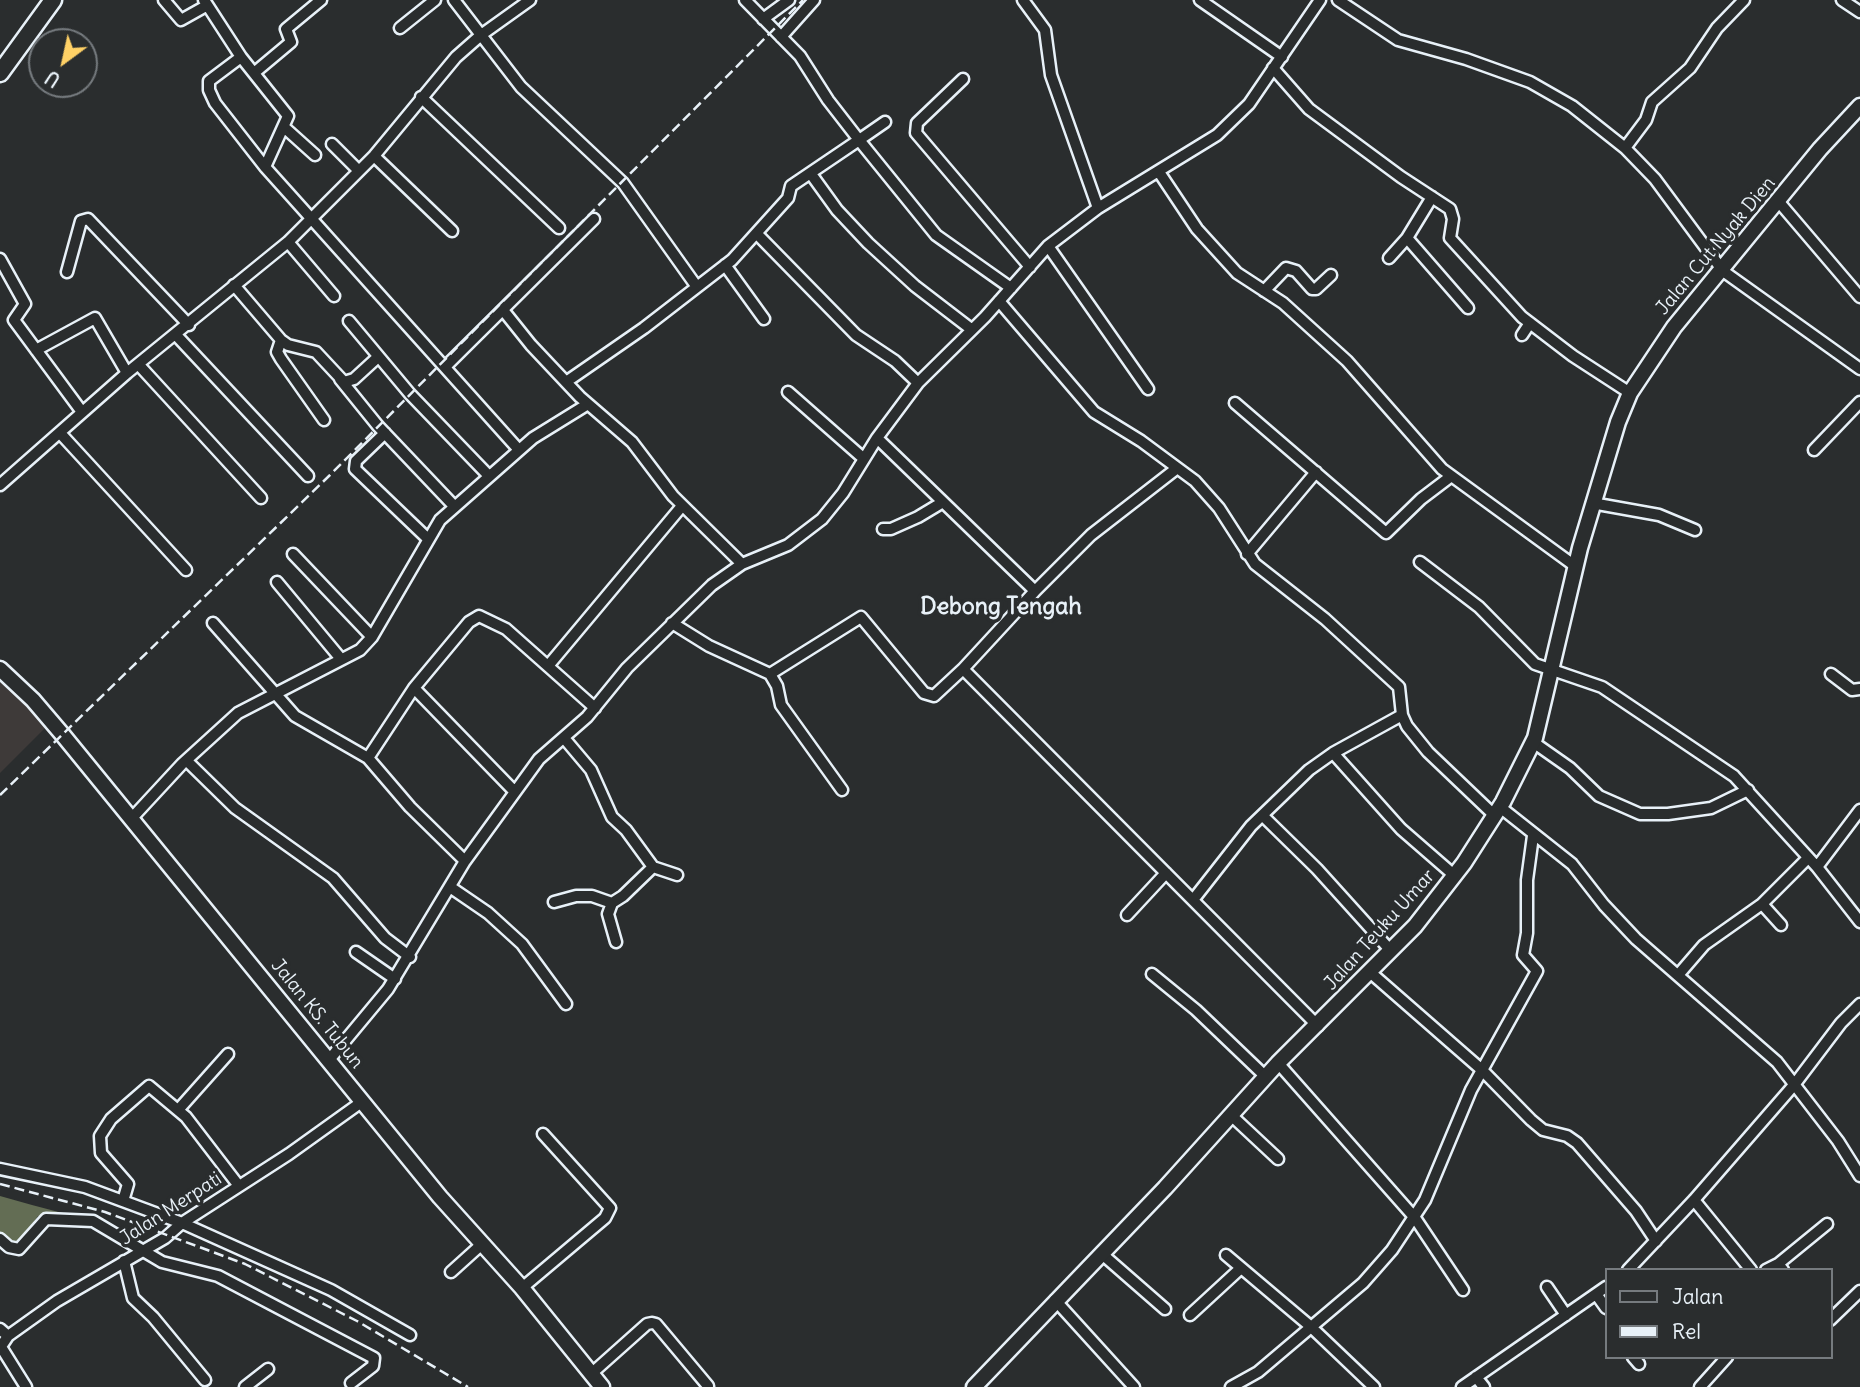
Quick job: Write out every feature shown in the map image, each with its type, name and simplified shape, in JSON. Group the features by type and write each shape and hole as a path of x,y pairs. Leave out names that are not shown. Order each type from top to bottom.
{"highway":[{"path":"0,73 49,2"}],"main road":[{"name":"Jalan Cut Nyak Dien","path":"1618,422 1630,393 1674,327 1723,271 1820,149 1860,106"},
{"name":"Jalan Teuku Umar","path":"974,1387 1232,1116 1278,1063 1371,973 1455,876 1497,811 1533,742 1575,566 1618,422"},
{"name":"Jalan KS. Tubun","path":"0,668 33,700 132,818 329,1060 602,1387"}],"street":[{"path":"164,0 181,20 190,18 205,3 242,57 287,113 285,128 265,167"},
{"path":"254,73 291,42 286,29 321,0"},
{"path":"400,28 435,0"},
{"path":"454,0 521,87 623,183 697,287"},
{"path":"0,485 138,364 288,242 374,156 421,97 481,35 530,0"},
{"path":"746,0 800,56 828,100 936,235 1011,288"},
{"path":"763,19 789,0"},
{"path":"781,37 814,0"},
{"path":"1023,0 1045,30 1051,75 1098,208"},
{"path":"1200,0 1282,57"},
{"path":"329,1060 395,979 465,861 539,759 595,708 627,668 712,585 742,564 789,545 813,528 832,509 863,458 918,383 999,301 1048,246 1098,208 1217,135 1249,104 1320,0"},
{"path":"1338,0 1398,40 1466,59 1530,82 1572,106 1625,148 1655,179 1723,271 1860,369"},
{"path":"1625,148 1646,120 1652,102 1690,68 1725,18 1744,0"},
{"path":"1842,0 1860,12"},
{"path":"242,57 213,76 208,85 237,134 519,450"},
{"path":"1273,68 1309,109 1452,213 1450,238 1530,323 1573,356 1630,393"},
{"path":"963,79 917,123 916,133 1030,267"},
{"path":"421,97 559,228"},
{"path":"566,382 725,265 788,198 791,186 885,122"},
{"path":"285,128 314,155"},
{"path":"332,144 359,171"},
{"path":"374,156 452,231"},
{"path":"1159,172 1197,229 1237,273 1283,303 1347,361 1450,477 1477,492 1575,566"},
{"path":"811,174 837,210 867,243 915,286 971,329"},
{"path":"1389,258 1407,238 1432,197"},
{"path":"1779,202 1860,297"},
{"path":"67,272 81,221 88,219 188,324"},
{"path":"446,366 594,219"},
{"path":"757,234 856,335 895,361 918,383"},
{"path":"1407,238 1468,308"},
{"path":"288,242 334,296"},
{"path":"1048,246 1148,389"},
{"path":"0,259 25,304 14,320 82,412"},
{"path":"725,265 764,319"},
{"path":"1264,291 1286,268 1296,271 1312,289 1316,289 1331,275"},
{"path":"234,285 281,340 295,348 316,352 385,433 454,506"},
{"path":"999,301 1094,412 1141,440 1195,481 1219,508 1247,554 1268,577 1325,619 1399,687 1402,715 1428,752 1497,811 1572,864 1604,905 1636,939 1747,1033 1777,1062 1838,1140 1860,1176"},
{"path":"503,310 587,404 632,442 682,506 742,564"},
{"path":"36,350 94,318 128,373"},
{"path":"349,321 378,357 489,476"},
{"path":"1522,335 1530,323"},
{"path":"176,335 308,476"},
{"path":"281,340 277,352 324,420"},
{"path":"340,379 344,382 354,379 378,357"},
{"path":"138,364 261,498"},
{"path":"788,392 863,458"},
{"path":"1814,450 1860,402"},
{"path":"1235,403 1386,533 1421,499 1450,477"},
{"path":"132,818 238,713 360,650 372,637 427,538 454,506 519,450 587,404"},
{"path":"60,433 186,570"},
{"path":"385,433 356,461 355,469 427,538"},
{"path":"877,438 1035,591"},
{"path":"770,674 859,617 924,694 934,696 964,669 1035,591 1121,509 1176,469"},
{"path":"1247,554 1316,472"},
{"path":"883,529 891,529 918,517 943,502"},
{"path":"1592,503 1659,515 1695,530"},
{"path":"548,666 682,506"},
{"path":"293,554 372,637"},
{"path":"1420,562 1479,607 1528,659 1593,683 1626,701 1701,752 1748,790 1817,867 1860,922"},
{"path":"277,582 341,659"},
{"path":"368,758 414,688 469,622 479,616 506,629 595,708"},
{"path":"213,622 295,716 368,758 410,807 465,861"},
{"path":"672,623 709,646 770,674 777,686 781,705 842,790"},
{"path":"964,669 1318,1026"},
{"path":"1831,674 1852,690 1860,689"},
{"path":"414,688 514,791"},
{"path":"1193,900 1240,839 1309,770 1333,753 1402,715"},
{"path":"564,738 591,770 612,817 626,830 653,867 677,875"},
{"path":"1533,742 1570,768 1599,796 1640,814 1668,814 1711,808 1748,790"},
{"path":"1333,753 1401,829 1455,876"},
{"path":"187,761 235,808 333,878 376,929 410,957"},
{"path":"1817,867 1860,810"},
{"path":"1263,816 1317,869 1391,951"},
{"path":"1231,1387 1258,1372 1377,1267 1415,1218 1482,1070 1537,971 1523,955 1533,836"},
{"path":"1679,974 1704,945 1762,904 1808,858"},
{"path":"555,902 576,896 612,902 623,896 653,867"},
{"path":"1127,915 1166,873"},
{"path":"450,887 488,913 522,944 566,1004"},
{"path":"612,902 608,914 616,942"},
{"path":"1762,904 1781,925"},
{"path":"356,952 395,979"},
{"path":"1371,973 1482,1070 1543,1130 1567,1136 1584,1150 1636,1211 1656,1241"},
{"path":"1152,974 1196,1010 1266,1077"},
{"path":"1630,1268 1693,1200 1794,1084 1841,1023 1860,1004"},
{"path":"179,1109 228,1054"},
{"path":"1278,1063 1415,1218 1463,1290"},
{"path":"123,1201 128,1184 101,1153 100,1136 111,1119 146,1087 151,1087 179,1109 239,1186"},
{"name":"Jalan Merpati","path":"0,1347 4,1332 144,1251 363,1101"},
{"path":"1232,1116 1278,1159"},
{"path":"522,1288 605,1218 610,1208 543,1134"},
{"path":"0,1169 85,1187 182,1223 331,1290 411,1335"},
{"path":"1693,1200 1749,1268"},
{"path":"0,1239 9,1247 19,1249 43,1221 84,1220 104,1226 162,1262 218,1276 374,1358 373,1366 350,1386"},
{"path":"1781,1267 1827,1224"},
{"path":"451,1272 482,1244"},
{"path":"1102,1254 1165,1309"},
{"path":"1226,1255 1310,1326 1374,1387"},
{"path":"124,1261 133,1298 153,1317 205,1380"},
{"path":"1190,1315 1241,1268"},
{"path":"1547,1287 1566,1315"},
{"path":"1462,1387 1604,1288"},
{"path":"1596,1294 1604,1305"},
{"path":"1832,1318 1859,1295"},
{"path":"1055,1300 1134,1387"},
{"path":"591,1374 647,1324 652,1323 656,1324 708,1386"},
{"path":"0,1347 26,1387"},
{"path":"1700,1387 1725,1359"},
{"path":"245,1387 268,1369"},
{"path":"1476,1377 1484,1387"}],"shaded area":[{"path":"0,672 52,721 0,773"}],"green space":[{"path":"0,1196 70,1215 63,1218 38,1216 17,1245 0,1249"}],"railway":[{"path":"0,795 330,475 803,0"},
{"path":"0,1184 105,1212 245,1264 357,1321 468,1387"}],"district":[{"name":"Debong Tengah","path":"1001,607"}]}
